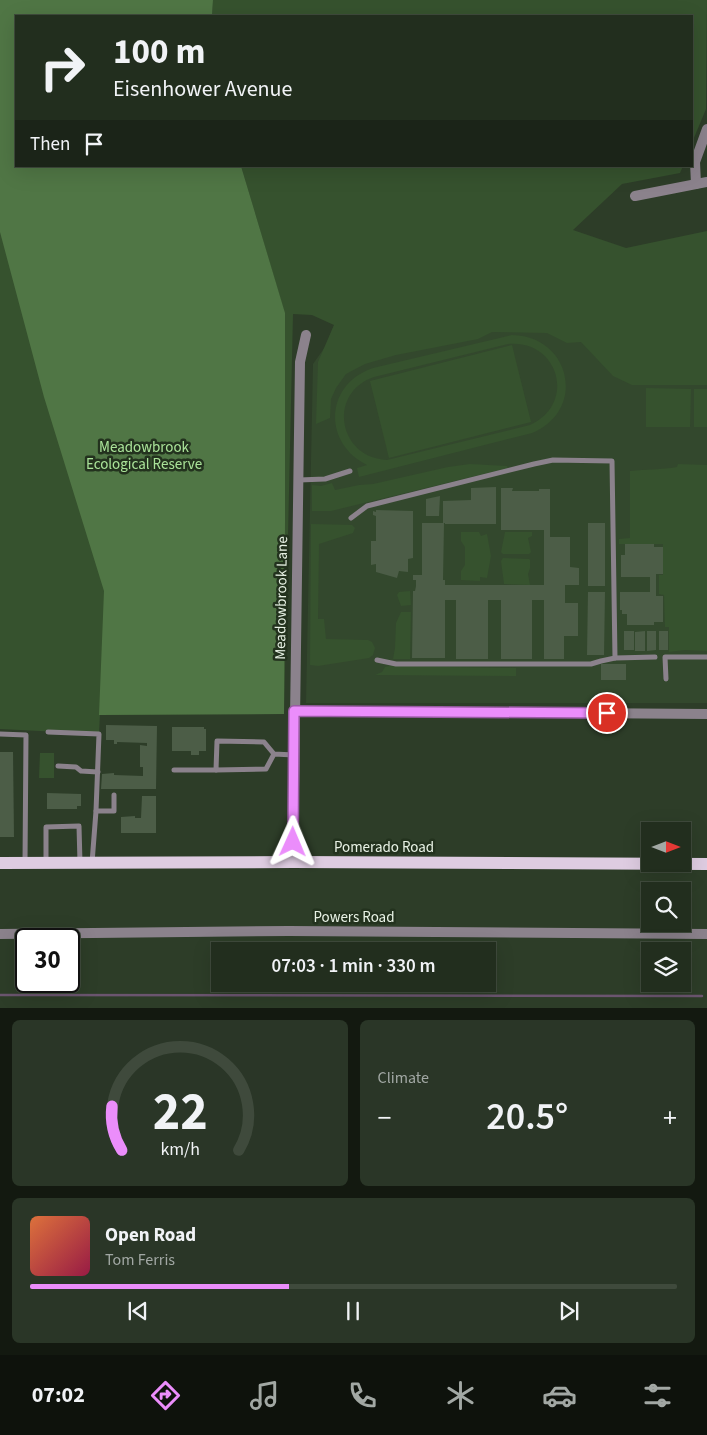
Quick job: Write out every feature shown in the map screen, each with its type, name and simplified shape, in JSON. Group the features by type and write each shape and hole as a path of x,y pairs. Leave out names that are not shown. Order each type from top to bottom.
{"main road":[{"name":"Pomerado Road","path":"0,863 707,864"}],"street":[{"path":"696,184 695,162 707,129"},
{"path":"635,196 707,182"},
{"name":"Meadowbrook Lane","path":"293,862 300,362 306,335"},
{"path":"294,711 707,714"},
{"name":"Powers Road","path":"0,934 289,931 707,934"}],"lane":[{"path":"351,518 367,506 534,464 553,460 612,461 615,658"},
{"path":"298,480 325,479 350,471"},
{"path":"377,660 396,664 591,664 615,658 655,657"},
{"path":"666,679 665,657 707,657"},
{"path":"48,732 99,734 96,811 86,863"},
{"path":"0,734 26,735 25,863"},
{"path":"216,770 217,742 264,742 274,754 294,755"},
{"path":"174,770 266,769 274,754"},
{"path":"58,766 76,767 80,771 98,772"},
{"path":"96,811 114,811 114,795"},
{"path":"46,863 46,827 79,826 86,863"}],"shaded area":[{"path":"707,319 707,703 306,703 313,364 325,347 334,325"}],"green space":[{"name":"Meadowbrook Ecological Reserve","path":"0,0 134,0 15,15 15,167 284,311 241,167 683,167 680,173 622,184 573,230 626,248 707,231 707,385 632,385 613,376 581,342 567,343 547,333 492,332 478,339 396,355 365,364 346,374 331,399 330,418 316,424 318,362 334,325 312,315 293,314 284,714 100,714 99,734 0,729"},
{"name":"Meadowbrook Ecological Reserve","path":"0,0 213,0 212,15 15,15 15,167 241,167 285,313 284,714 99,715 104,591 44,397 0,232"},
{"path":"213,0 707,0 706,109 693,140 693,15 212,15"},
{"path":"512,335 532,339 548,348 559,360 565,376 565,392 560,408 549,422 532,433 359,477 357,468 367,465 352,455 342,443 336,429 335,414 338,400 345,387 357,376 373,368","holes":["508,344 526,345 540,352 550,362 556,375 557,389 554,403 545,415 530,425 387,460 370,457 358,448 349,437 344,424 349,396 359,385 374,377"]},
{"path":"512,345 531,422 389,458 370,381"},
{"path":"646,388 691,389 690,427 646,427"},
{"path":"694,389 707,389 707,427 694,427"},
{"path":"470,464 507,466 508,468 331,511 312,511 312,485 321,486 332,483 335,490"},
{"path":"678,464 707,465 707,651 685,650 669,652 669,627 665,627 664,595 659,594 659,575 663,575 663,544 619,544 619,539 630,538 630,471 671,468 677,467"},
{"path":"311,524 352,525 355,528 353,533 319,544 318,619 324,619 326,639 368,640 372,642 375,648 373,655 369,658 318,666 310,665"},
{"path":"461,532 479,532 481,536 487,534 491,556 487,578 480,577 480,581 461,580 461,571 465,565 465,547 461,541"},
{"path":"505,532 532,532 532,536 528,538 531,552 529,554 503,554 501,552"},
{"path":"503,558 530,560 528,574 530,585 504,584 501,561"},
{"path":"410,591 411,605 401,606 397,595 399,592"},
{"path":"401,612 411,612 410,659 393,659 396,623"},
{"path":"389,666 516,668 516,676 375,675"},
{"path":"40,753 54,753 54,778 39,778"}],"building":[{"path":"496,487 496,524 443,523 443,501 471,500 471,488"},
{"path":"501,488 513,488 512,491 550,489 550,537 570,537 570,567 579,568 579,585 565,585 565,603 578,603 578,636 564,636 564,659 544,659 544,600 532,600 532,659 501,659 501,600 488,600 488,659 456,659 456,600 445,600 445,658 412,658 413,591 415,591 416,586 416,580 413,580 413,575 422,575 422,523 444,523 443,580 445,580 445,585 544,585 544,530 501,530"},
{"path":"440,496 439,516 426,516 426,499"},
{"path":"376,510 413,511 413,558 408,559 408,572 399,571 397,578 376,572 376,564 371,565 371,541 376,541 376,516 373,515 373,511 376,512"},
{"path":"588,523 605,523 605,586 588,586"},
{"path":"625,544 654,544 654,547 663,547 663,574 656,574 656,596 663,596 663,622 654,622 654,625 627,625 627,614 622,614 622,610 620,610 620,592 650,592 650,577 621,577 621,555 625,555"},
{"path":"588,592 605,592 604,655 587,655"},
{"path":"624,631 634,631 634,650 624,650"},
{"path":"645,631 645,651 635,651 635,632"},
{"path":"647,631 656,631 656,650 647,651"},
{"path":"659,631 668,631 668,650 659,650"},
{"path":"601,664 626,664 626,680 601,680"},
{"path":"106,725 157,726 156,789 101,789 102,774 114,773 114,775 143,776 143,767 140,767 140,745 147,746 147,743 117,742 117,744 114,744 114,740 106,740"},
{"path":"172,727 204,727 206,729 206,751 199,751 199,755 191,755 191,751 172,751"},
{"path":"0,752 13,752 14,837 0,837"},
{"path":"47,793 81,794 81,806 77,806 77,809 47,809"},
{"path":"142,796 156,796 156,833 121,833 121,817 135,816 135,818 141,818"}],"waterway":[{"path":"0,995 702,996"}],"route":[{"path":"293,842 294,711 607,713"}]}
